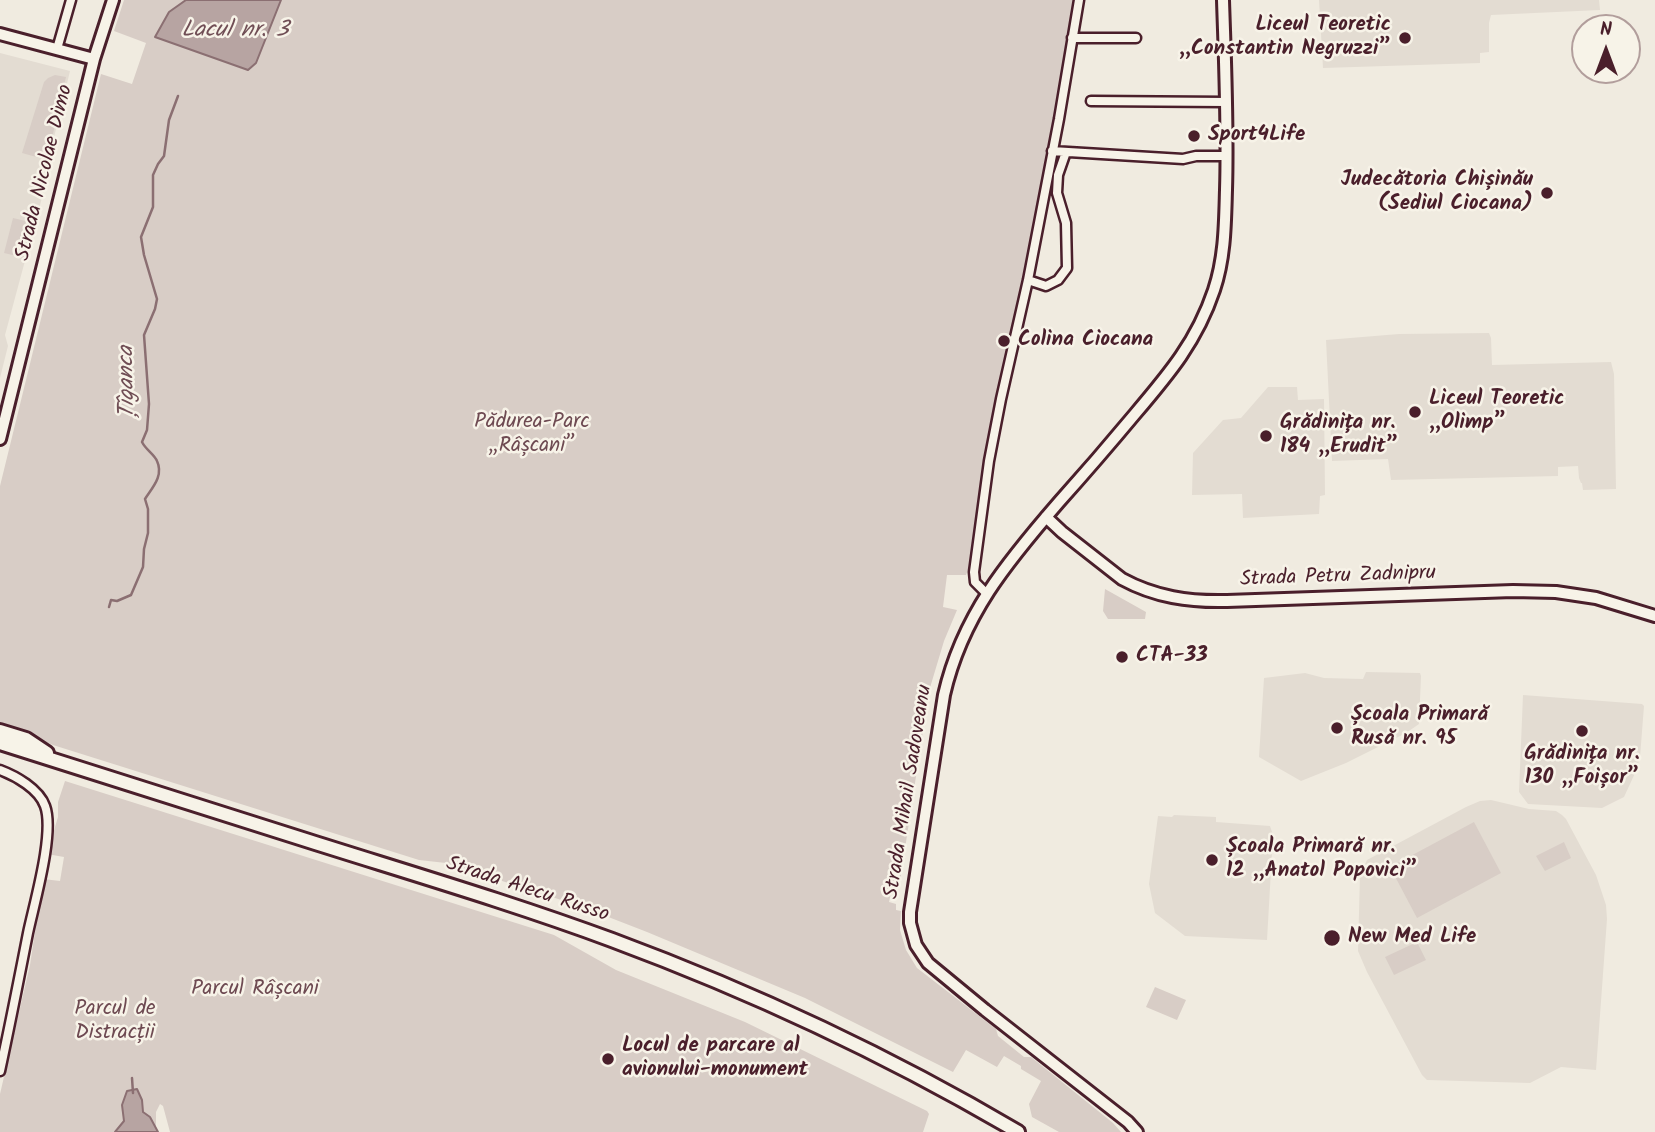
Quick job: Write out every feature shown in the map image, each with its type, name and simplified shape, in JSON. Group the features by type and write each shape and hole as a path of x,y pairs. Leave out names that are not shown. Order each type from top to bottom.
{"main road":[{"name":"Strada Nicolae Dimo","path":"0,439 94,59 113,0"},
{"name":"Strada Mihail Sadoveanu","path":"1137,1132 928,963 913,935 909,912 944,695 959,644 986,593 1012,557 1167,376 1195,334 1214,291 1224,241 1227,156 1223,0"},
{"path":"0,34 94,59"},
{"name":"Strada Petru Zadnipru","path":"1046,517 1122,579 1147,591 1183,600 1227,601 1538,591 1596,598 1655,616"},
{"path":"0,731 26,739 58,762"},
{"name":"Strada Alecu Russo","path":"0,743 611,940 750,996 854,1044 1018,1132"},
{"name":"Strada Mihail Sadoveanu","path":"1121,1118 1128,1132"}],"street":[{"path":"57,49 71,0"},
{"path":"986,593 975,582 974,572 989,461 1028,280 1079,0"},
{"path":"1072,38 1136,38"},
{"path":"1091,101 1226,102"},
{"path":"1052,152 1183,159 1196,156 1227,156"},
{"path":"1028,280 1046,286 1058,280 1067,268 1066,223 1057,193 1058,175 1066,152"},
{"path":"0,770 15,777 41,799 46,808 48,825 42,869 0,1071"}],"shaded area":[{"name":"Liceul Teoretic „Constantin Negruzzi”","path":"1319,0 1599,0 1600,10 1491,15 1489,52 1480,53 1480,63 1323,68"},
{"path":"0,53 70,71 48,162 50,168 5,335 8,346 0,378"},
{"name":"Liceul Teoretic „Olimp”","path":"1489,333 1492,365 1611,362 1614,374 1616,489 1583,490 1578,466 1558,467 1558,476 1391,480 1388,459 1332,461 1326,340 1399,334"},
{"name":"Grădinița nr. 184 „Erudit”","path":"1268,387 1297,387 1298,400 1324,399 1325,495 1320,496 1319,514 1243,518 1242,494 1192,495 1193,453 1223,420 1241,418"},
{"name":"Școala Primară Rusă nr. 95","path":"1366,672 1420,673 1419,724 1346,763 1301,781 1259,757 1264,678 1305,673 1324,678 1363,679"},
{"name":"Grădinița nr. 130 „Foișor”","path":"1523,695 1644,706 1640,757 1624,797 1602,808 1528,804 1519,792"},
{"path":"1491,800 1529,809 1556,811 1562,815 1596,875 1606,905 1607,919 1596,1070 1561,1067 1530,1083 1427,1080 1358,951 1360,875 1367,860 1466,807"},
{"name":"Școala Primară nr. 12 „Anatol Popovici”","path":"1158,816 1216,817 1216,822 1270,826 1273,835 1267,940 1185,936 1155,913 1149,884"}],"green space":[{"name":"Pădurea-Parc „Râșcani”","path":"124,0 186,0 169,12 156,36 256,63 281,0 1076,0 1022,285 984,465 969,567 966,575 947,575 943,607 957,610 944,641 929,691 899,888 892,888 889,902 896,904 896,910 901,911 900,930 906,950 917,968 996,1029 998,1036 1024,1057 1031,1057 1121,1132 1059,1132 1032,1117 1029,1104 1041,1081 1004,1056 997,1067 966,1050 953,1072 805,998 580,906 446,863 419,860 53,745 0,724 0,486 101,74 132,84 146,43 114,31"},
{"path":"55,75 66,77 47,160 22,153 44,82"},
{"path":"13,218 34,223 25,258 4,253"},
{"path":"1105,589 1146,612 1145,619 1108,619 1103,611"},
{"name":"Parcul Râșcani","path":"65,781 554,935 616,970 745,1022 927,1111 929,1114 923,1132 170,1132 163,1106 160,1104 156,1112 156,1126 143,1132 0,1132 0,1094 30,965 43,879 60,881 64,857 47,854"},
{"path":"1474,822 1501,873 1417,918 1390,867"},
{"path":"1564,842 1571,858 1545,871 1536,856"},
{"path":"1417,942 1426,960 1394,975 1385,957"},
{"path":"1155,987 1186,1000 1177,1020 1146,1007"}],"water":[{"name":"Lacul nr. 3","path":"186,0 281,0 256,63 248,70 155,37 169,12"},
{"path":"137,1089 143,1112 150,1117 158,1132 115,1132 124,1121 122,1105 127,1091"}],"waterway":[{"name":"Țîganca","path":"109,607 111,600 117,601 131,595 143,567 148,533 148,509 145,499 159,472 156,459 142,442 147,430 149,404 144,335 157,299 141,237 153,207 153,175 164,156 169,120 178,96"},
{"name":"Țîganca","path":"132,1078 133,1093"}],"place":[{"name":"Liceul Teoretic „Constantin Negruzzi”","path":"1405,38"},
{"name":"Sport4Life","path":"1194,136"},
{"name":"Judecătoria Chișinău (Sediul Ciocana)","path":"1547,193"},
{"name":"Colina Ciocana","path":"1004,341"},
{"name":"Liceul Teoretic „Olimp”","path":"1415,412"},
{"name":"Grădinița nr. 184 „Erudit”","path":"1266,436"},
{"name":"CTA-33","path":"1122,657"},
{"name":"Școala Primară Rusă nr. 95","path":"1337,728"},
{"name":"Grădinița nr. 130 „Foișor”","path":"1582,731"},
{"name":"Școala Primară nr. 12 „Anatol Popovici”","path":"1212,860"},
{"name":"New Med Life","path":"1332,938"},
{"name":"Locul de parcare al avionului-monument","path":"608,1059"}],"park label":[{"name":"Parcul de Distracții","path":"115,1022"}]}
